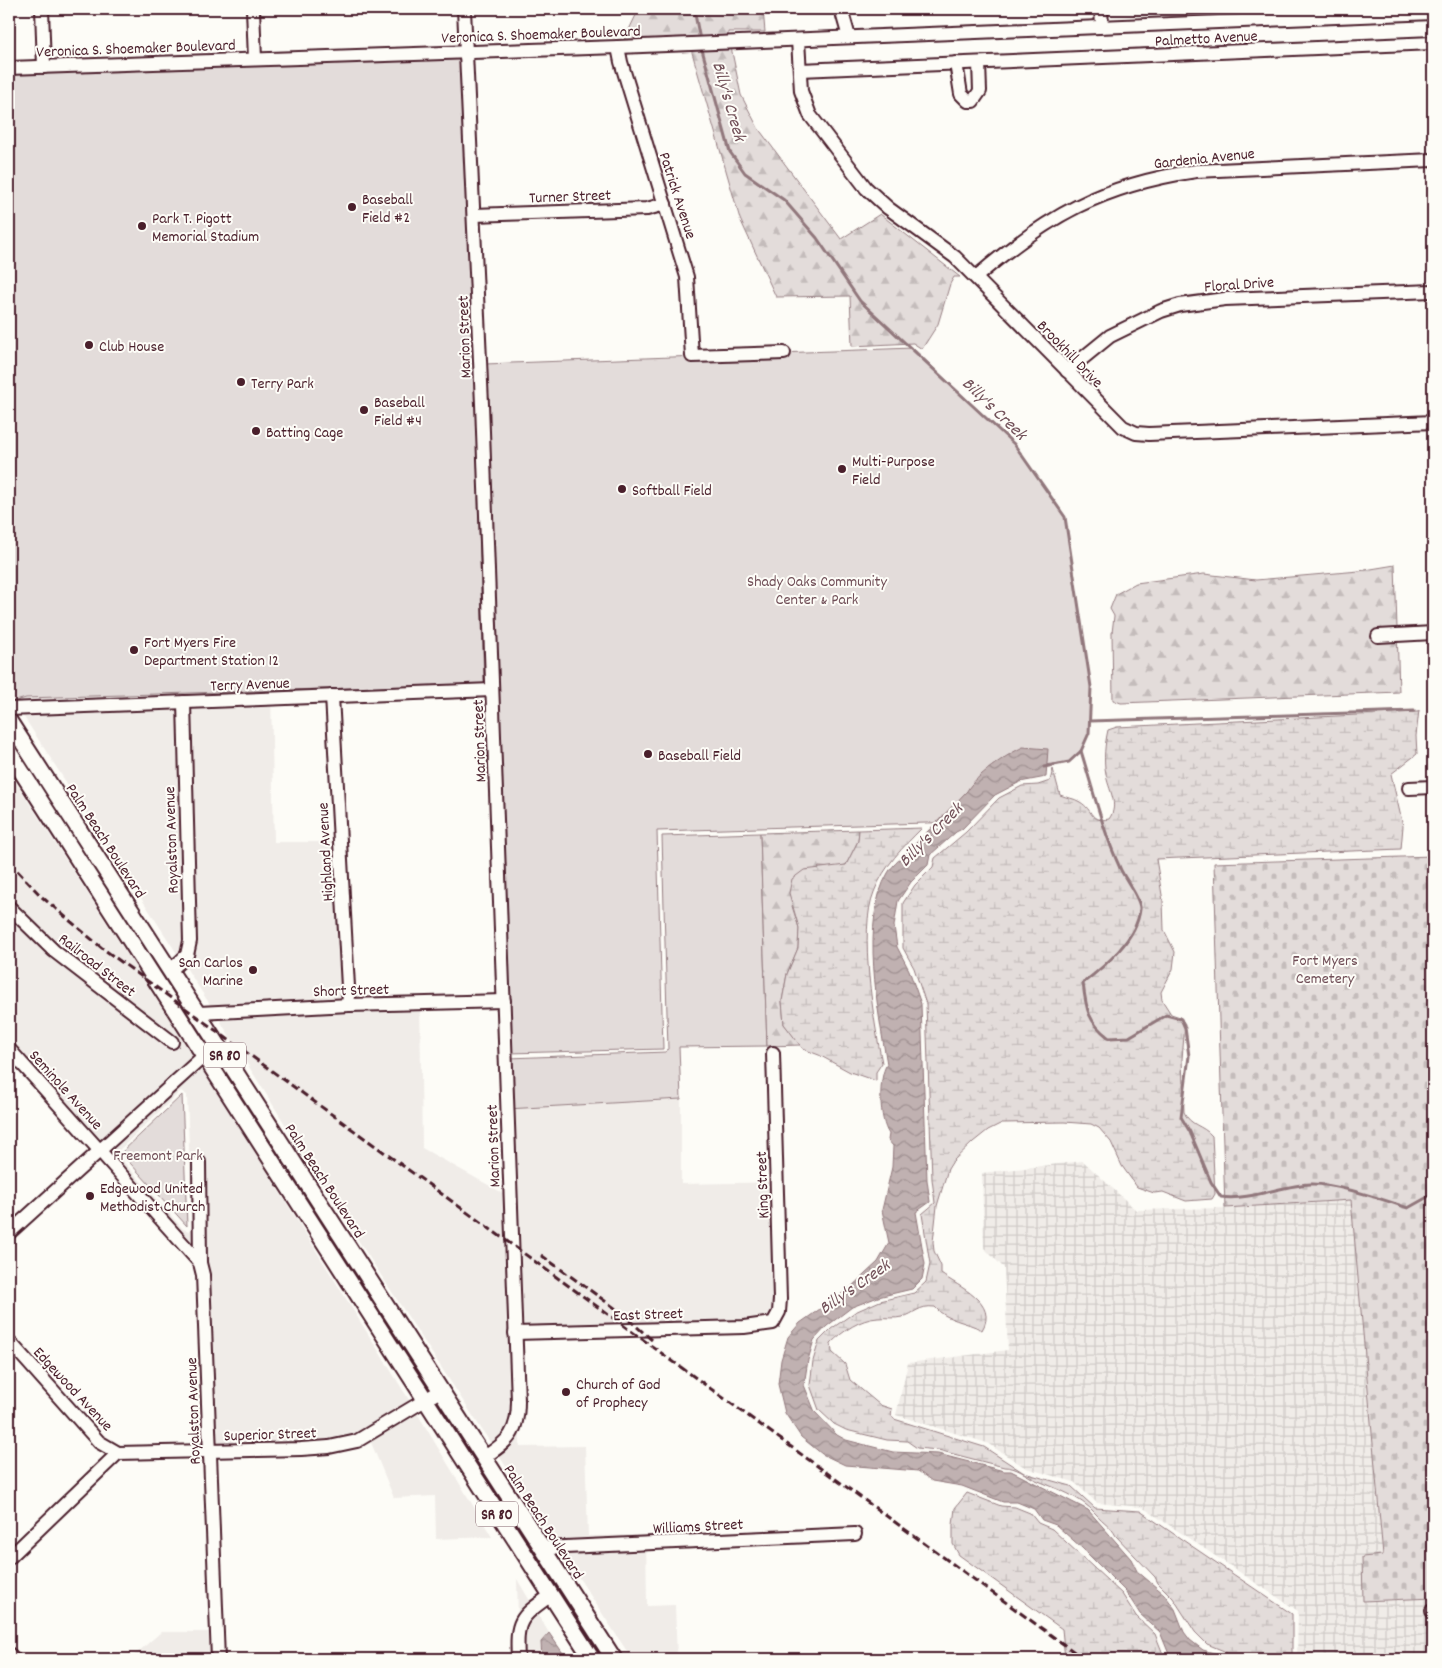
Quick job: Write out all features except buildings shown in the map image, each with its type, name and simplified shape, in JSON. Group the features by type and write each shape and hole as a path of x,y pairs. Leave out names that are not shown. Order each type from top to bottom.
{"main road":[{"name":"Palm Beach Boulevard","path":"9,721 614,1659"},
{"name":"Palm Beach Boulevard","path":"9,752 425,1402 592,1659"},
{"path":"99,890 107,893 147,955 158,965 171,970"},
{"path":"204,1055 220,1064 267,1135 290,1156"}],"street":[{"path":"42,9 44,67"},
{"path":"253,9 255,59"},
{"name":"Marion Street","path":"464,9 474,214 518,1416 515,1430 507,1442 483,1458"},
{"path":"841,9 849,37"},
{"path":"1101,9 1102,26"},
{"name":"Veronica S. Shoemaker Boulevard","path":"9,68 798,40 1102,26 1259,15 1430,11"},
{"path":"798,40 800,70"},
{"name":"Palmetto Avenue","path":"800,70 1433,43"},
{"name":"Patrick Avenue","path":"618,47 687,277 692,356 784,353"},
{"path":"956,63 961,94 968,101 977,99 980,91 979,63"},
{"name":"Brookhill Drive","path":"800,70 801,91 810,114 866,188 888,208 943,246 976,277 1123,427 1136,433 1149,434 1433,422"},
{"name":"Gardenia Avenue","path":"976,277 1010,248 1060,214 1109,191 1154,178 1196,171 1231,168 1433,160"},
{"name":"Turner Street","path":"474,214 647,210 665,204"},
{"name":"Floral Drive","path":"1067,371 1110,336 1161,311 1180,306 1225,299 1433,291"},
{"path":"1378,636 1433,633"},
{"name":"Terry Avenue","path":"9,709 492,690"},
{"name":"Highland Avenue","path":"332,696 349,1005"},
{"name":"Royalston Avenue","path":"171,970 187,955 190,941 184,702"},
{"path":"1409,788 1433,787"},
{"name":"Railroad Street","path":"9,907 54,951 172,1042"},
{"name":"Short Street","path":"198,1013 349,1005 504,1001"},
{"name":"Seminole Avenue","path":"9,1049 200,1263"},
{"name":"King Street","path":"773,1053 780,1281 780,1312 777,1316"},
{"path":"9,1233 204,1055"},
{"name":"Royalston Avenue","path":"199,1162 200,1263 203,1275 218,1659"},
{"name":"East Street","path":"516,1334 744,1327 773,1323 777,1316"},
{"name":"Edgewood Avenue","path":"9,1341 100,1442 118,1453"},
{"name":"Superior Street","path":"118,1453 209,1452 342,1445 357,1441 425,1402 440,1391"},
{"path":"9,1558 118,1453"},
{"name":"Williams Street","path":"543,1548 855,1534"},
{"path":"518,1659 519,1624 528,1611 551,1595"},
{"path":"9,1654 14,1659"}],"shaded area":[{"path":"484,497 490,682 271,692 274,842 344,842 348,998 420,997 422,1148 508,1196 507,1109 681,1099 681,1184 776,1182 780,1321 517,1328 520,1447 585,1446 588,1536 646,1535 647,1606 675,1605 677,1659 632,1659 356,1237 207,1000 9,694 231,503"},
{"path":"9,772 246,1138 411,1403 359,1434 340,1440 303,1443 212,1445 198,1254 189,1241 9,1043","holes":["181,1091 187,1095 192,1226 189,1231 183,1229 116,1153"]},
{"path":"1083,1161 1136,1210 1225,1208 1351,1200 1383,1555 1363,1601 1433,1598 1433,1659 1297,1659 1298,1611 1142,1507 1097,1503 1074,1482 1026,1468 987,1443 896,1415 908,1363 1008,1350 1004,1268 984,1248 982,1173"},
{"path":"417,1413 492,1537 436,1539 435,1496 394,1498 370,1440"},
{"path":"517,1579 549,1633 541,1642 542,1659 519,1659"},
{"path":"161,1632 217,1632 218,1659 130,1659"}],"green space":[{"path":"639,9 763,9 765,32 728,32 728,36 624,40"},
{"path":"731,47 741,95 758,128 841,239 880,214 960,277 954,277 950,284 938,324 922,349 913,343 852,346 850,296 776,297 740,219 691,49"},
{"name":"Terry Park","path":"466,58 484,497 478,497 484,684 26,698 9,703 9,74"},
{"name":"Shady Oaks Community Center & Park","path":"913,348 1014,444 1065,517 1091,687 1089,733 1081,751 1069,762 1035,766 1017,772 960,822 657,831 663,1049 509,1053 485,364"},
{"path":"1395,565 1399,692 1121,703 1113,700 1112,633 1114,616 1110,609 1116,594 1136,583 1204,574 1256,580 1359,571"},
{"path":"1419,710 1416,736 1417,754 1391,774 1403,826 1401,849 1156,859 1163,901 1164,930 1175,952 1173,969 1161,992 1162,1000 1171,1014 1180,1017 1185,1024 1182,1059 1184,1112 1193,1123 1212,1136 1215,1194 1212,1199 1186,1201 1163,1192 1154,1193 1137,1187 1122,1166 1111,1142 1099,1128 1091,1124 1064,1122 1002,1123 988,1130 973,1142 953,1161 948,1169 937,1206 933,1242 934,1251 941,1266 941,1274 966,1290 981,1304 986,1320 982,1330 950,1318 935,1307 924,1307 902,1317 878,1318 858,1323 846,1330 831,1343 832,1352 845,1364 850,1380 880,1405 892,1409 891,1415 894,1419 984,1447 1024,1473 1071,1486 1095,1508 1140,1511 1292,1614 1292,1659 1235,1659 1224,1651 1207,1644 1195,1632 1173,1598 1158,1583 1155,1577 1083,1502 1013,1468 938,1450 917,1448 907,1441 887,1440 846,1430 834,1424 819,1410 810,1385 813,1361 819,1341 831,1329 855,1312 880,1301 914,1293 926,1282 930,1264 922,1214 935,1203 932,1179 926,1004 914,968 903,948 903,903 915,885 933,867 935,858 966,832 999,798 1022,786 1038,785 1050,781 1053,769 1060,795 1080,802 1098,819 1109,819 1112,813 1113,802 1106,774 1106,740 1108,730 1117,727 1418,712"},
{"path":"922,828 901,850 883,874 874,892 869,909 867,952 869,976 882,1063 876,1072 876,1081 850,1072 819,1055 803,1049 784,1024 782,1001 787,974 798,948 799,928 789,893 792,879 804,870 846,865 858,841 859,830"},
{"path":"859,830 858,841 846,865 834,868 819,867 792,906 799,928 798,948 787,974 782,1001 784,1024 801,1045 767,1046 760,833"},
{"path":"760,833 767,1046 679,1047 681,1099 507,1109 509,1058 666,1052 668,1049 662,836"},
{"name":"Fort Myers Cemetery","path":"1433,856 1433,1598 1363,1601 1362,1557 1383,1555 1351,1200 1225,1208 1214,863"},
{"name":"Freemont Park","path":"182,1095 187,1226 121,1153"},
{"path":"967,1493 1001,1506 1015,1507 1030,1513 1038,1523 1052,1529 1122,1594 1136,1616 1155,1634 1165,1659 1065,1659 1062,1629 959,1555 953,1544 955,1508"}],"water":[{"path":"1023,747 1048,749 1046,777 1020,782 995,795 962,829 930,855 928,865 911,882 898,901 894,926 897,947 909,970 921,1004 927,1180 930,1202 916,1212 925,1264 922,1279 912,1289 878,1297 852,1307 827,1326 814,1340 808,1360 804,1385 815,1412 837,1435 846,1440 893,1452 938,1454 1004,1471 1011,1471 1088,1510 1131,1559 1137,1571 1164,1594 1175,1609 1184,1632 1190,1640 1203,1650 1221,1655 1227,1659 1171,1659 1160,1632 1140,1614 1126,1592 1082,1548 1056,1525 1042,1520 1034,1509 1017,1502 1003,1502 962,1486 932,1481 918,1471 845,1465 822,1454 801,1437 785,1413 778,1384 781,1360 788,1337 800,1323 850,1288 878,1262 889,1243 882,1210 892,1167 893,1146 888,1140 889,1134 883,1119 881,1099 882,1079 887,1064 876,993 873,940 875,915 880,893 893,866 971,785 1000,760"},
{"path":"549,1633 567,1659 542,1659 541,1642"}],"waterway":[{"name":"Billy's Creek","path":"694,9 700,40"},
{"name":"Billy's Creek","path":"701,46 730,152 745,173 784,200 817,238 860,301 1014,444 1065,517 1091,687 1089,733 1081,751 1069,762 1044,767"},
{"path":"1090,721 1414,711"},
{"path":"1081,751 1108,840 1122,872 1140,905 1138,920 1133,931 1119,951 1083,983 1087,1008 1096,1026 1109,1038 1129,1037 1166,1015 1181,1019 1185,1028 1189,1056 1181,1117 1190,1132 1211,1182 1221,1197 1244,1197 1288,1187 1321,1184 1360,1193 1408,1208 1433,1194"}],"railway":[{"path":"9,862 42,897 102,948 1084,1659"},
{"path":"541,1255 619,1311 652,1340"}],"place":[{"name":"Baseball Field #2","path":"352,207"},
{"name":"Park T. Pigott Memorial Stadium","path":"142,226"},
{"name":"Club House","path":"89,345"},
{"name":"Terry Park","path":"241,382"},
{"name":"Baseball Field #4","path":"364,410"},
{"name":"Batting Cage","path":"256,431"},
{"name":"Multi-Purpose Field","path":"842,469"},
{"name":"Softball Field","path":"622,489"},
{"name":"Fort Myers Fire Department Station 12","path":"134,650"},
{"name":"Baseball Field","path":"648,754"},
{"name":"San Carlos Marine","path":"253,970"},
{"name":"Edgewood United Methodist Church","path":"90,1196"},
{"name":"Church of God of Prophecy","path":"566,1392"}]}
